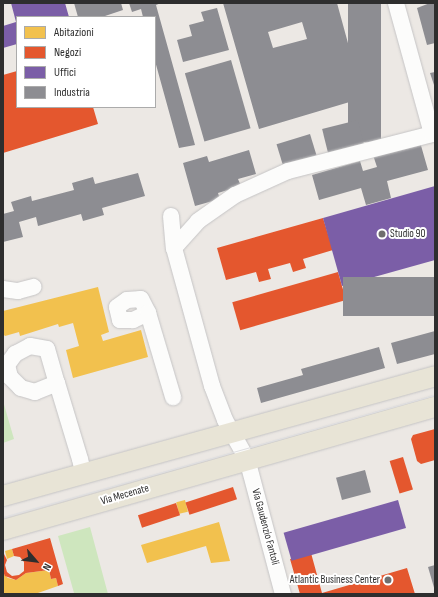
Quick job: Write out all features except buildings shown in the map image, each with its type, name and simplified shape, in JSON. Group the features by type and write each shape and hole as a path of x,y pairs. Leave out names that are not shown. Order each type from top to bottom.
{"main road":[{"path":"3,496 83,472 435,376"},
{"name":"Via Mecenate","path":"3,530 435,406"}],"street":[{"path":"174,248 198,221 210,212 235,195 281,174 432,134 396,3"},
{"path":"171,216 174,248 212,386 231,431 247,460"},
{"path":"3,289 18,291 33,287"},
{"path":"148,313 173,397"},
{"path":"57,383 35,392 21,388 10,377 5,359 30,346 47,349 74,438 83,472"},
{"name":"Via Gaudenzio Fantoli","path":"247,460 283,594"}],"green space":[{"path":"3,401 14,439 3,443"},
{"path":"90,527 108,594 71,594 74,593 58,536"}],"tram line":[{"path":"3,517 435,395"}],"place":[{"name":"Studio 90","path":"382,234"},
{"name":"Atlantic Business Center","path":"388,580"}]}
